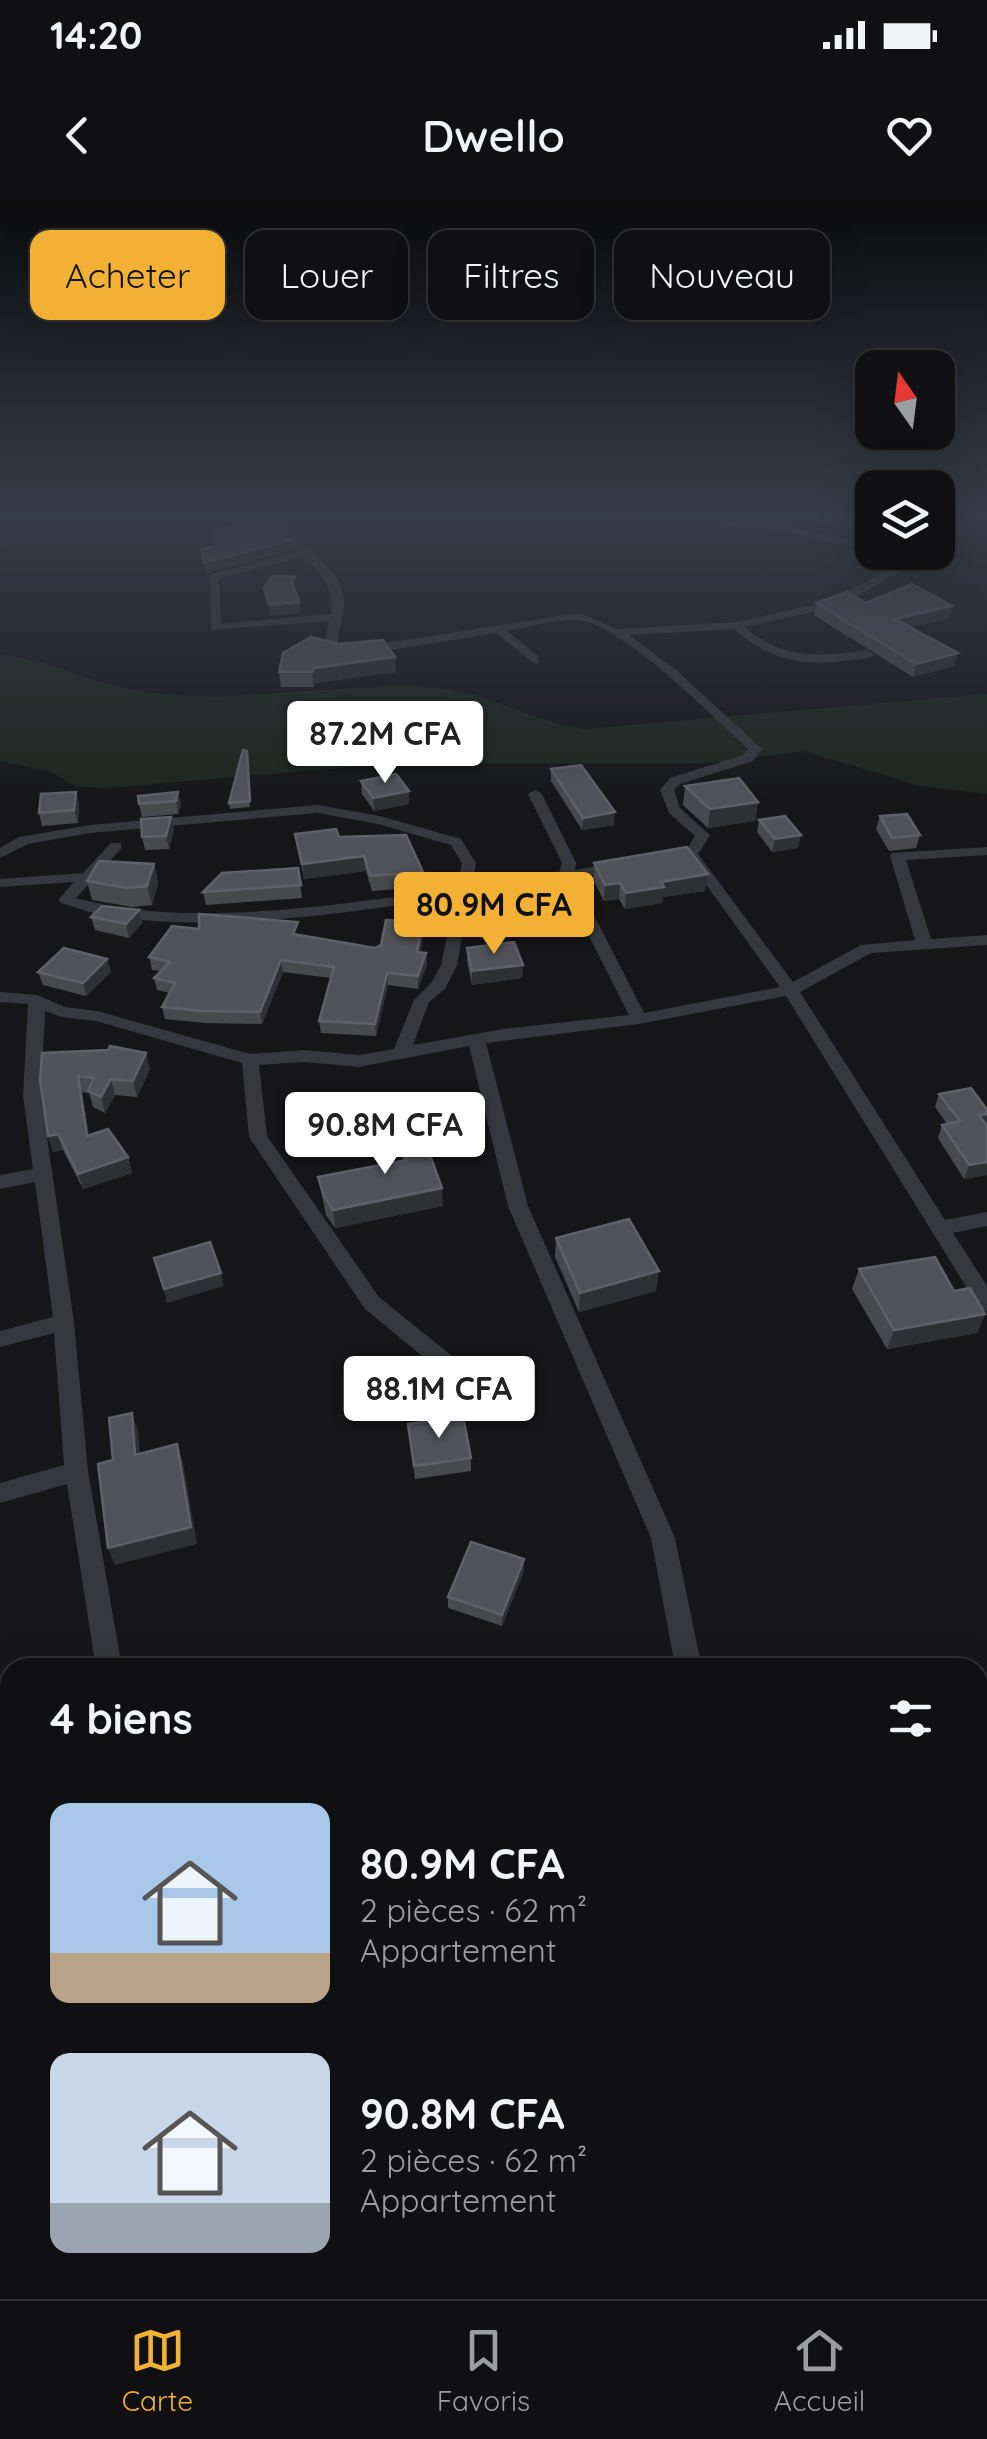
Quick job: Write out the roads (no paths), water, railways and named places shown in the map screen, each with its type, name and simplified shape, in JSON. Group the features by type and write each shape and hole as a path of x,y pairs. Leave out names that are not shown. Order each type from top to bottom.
{"street":[{"path":"214,611 214,628 334,617"},
{"path":"335,611 330,648 343,650 578,616 638,638 799,611"},
{"path":"733,623 759,645 786,654 822,661 867,654"},
{"path":"498,629 534,660"},
{"path":"638,638 726,718 755,750 748,758 676,781 667,790 674,810 703,835 691,854 674,857"},
{"path":"535,794 569,863 566,876 639,1019"},
{"path":"0,854 24,840 90,829 318,810 380,820 456,842 469,863 448,965 438,985 422,1000 400,1054"},
{"path":"116,846 66,900 86,910 172,915 286,911 466,891 638,863"},
{"path":"924,943 897,856 987,851"},
{"path":"691,854 791,990 987,1303"},
{"path":"0,882 84,877"},
{"path":"0,997 37,1000 61,1012 97,1016 250,1060 304,1056 359,1062 504,1034 639,1019 791,990 867,948 987,940"},
{"path":"37,1000 32,1096 64,1322 76,1472 107,1658"},
{"path":"477,1042 518,1206 663,1538 688,1658"},
{"path":"250,1060 258,1137 372,1303 485,1395"},
{"path":"0,1182 43,1174"},
{"path":"938,1229 987,1220"},
{"path":"0,1338 64,1322"},
{"path":"0,1493 76,1472"}]}
